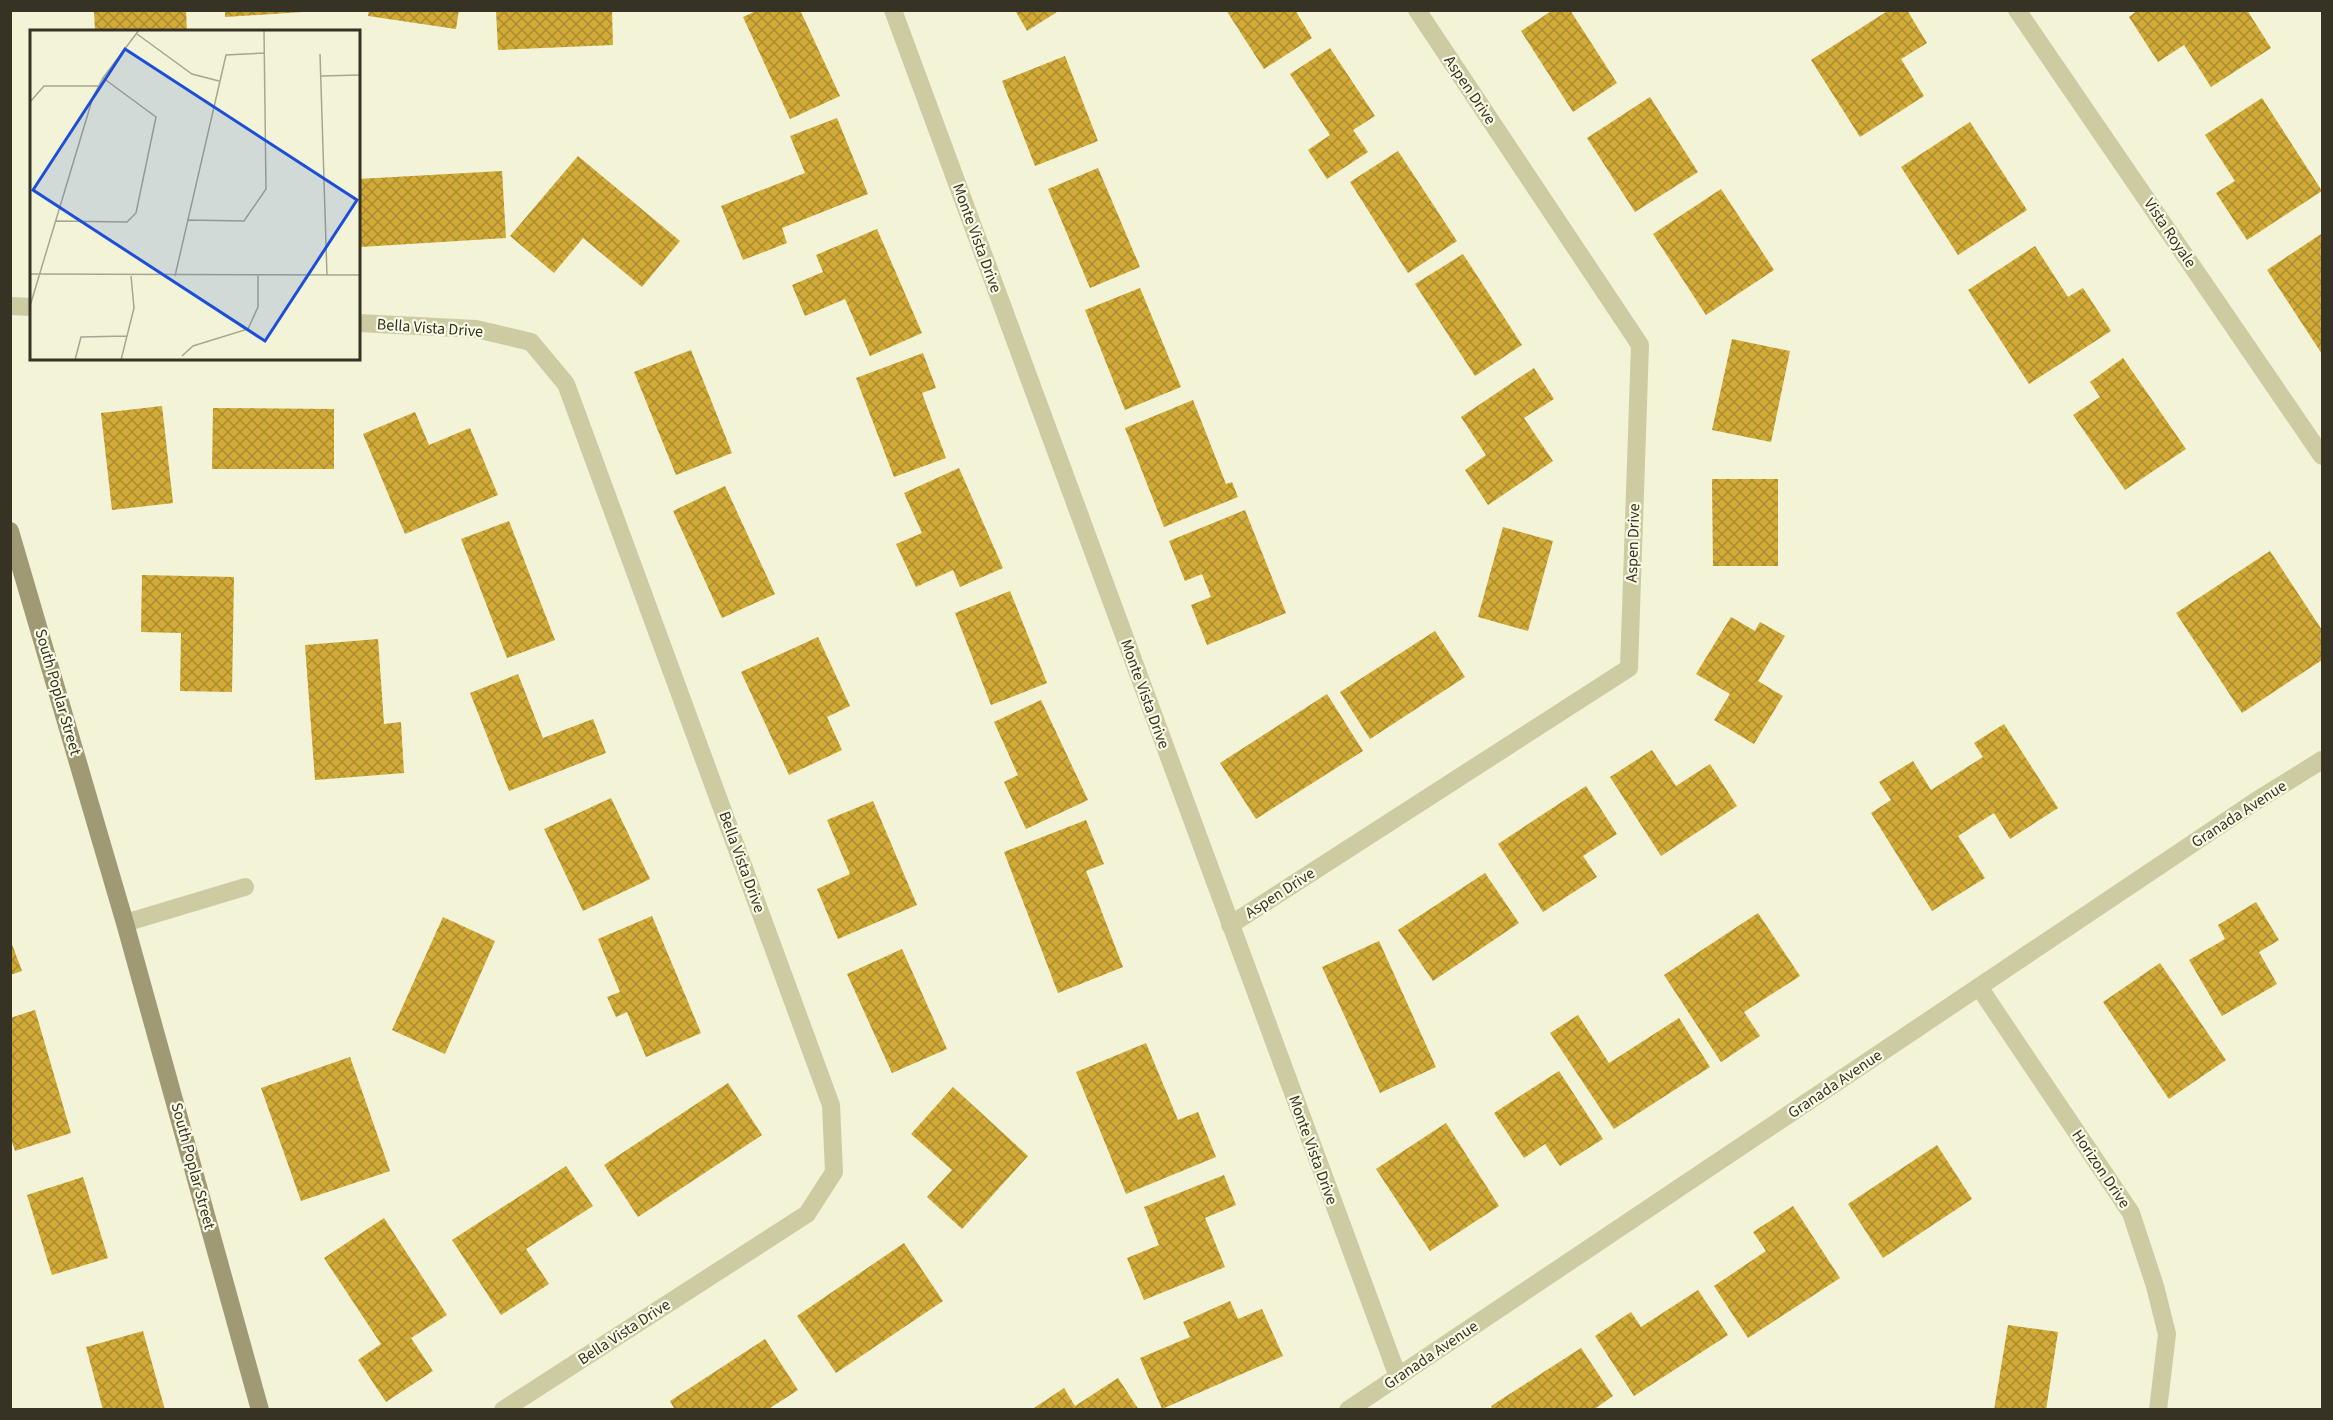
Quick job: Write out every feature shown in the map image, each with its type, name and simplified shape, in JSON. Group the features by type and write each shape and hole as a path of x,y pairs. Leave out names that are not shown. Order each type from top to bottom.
{"main road":[{"name":"South Poplar Street","path":"10,531 125,923 260,1410"}],"street":[{"name":"Monte Vista Drive","path":"893,10 1398,1377"},
{"name":"Aspen Drive","path":"1230,925 1629,668 1640,345 1417,10"},
{"name":"Vista Royale","path":"2017,10 2322,456"},
{"path":"10,306 30,307"},
{"name":"Bella Vista Drive","path":"360,323 476,329 531,342 566,384 831,1105 834,1172 807,1214 502,1410"},
{"name":"Granada Avenue","path":"1348,1410 2322,760"},
{"path":"125,923 245,887"},
{"name":"Horizon Drive","path":"1979,987 2130,1213 2155,1286 2167,1334 2158,1410"}],"building":[{"path":"94,10 186,10 187,30 95,30"},
{"path":"225,10 303,10 303,12 225,17"},
{"path":"369,10 459,10 456,29 368,16"},
{"path":"496,10 612,10 613,45 498,50"},
{"path":"758,10 800,10 840,96 790,119 743,17"},
{"path":"1015,10 1060,10 1027,31"},
{"path":"1226,10 1295,10 1312,38 1264,69"},
{"path":"1553,10 1570,10 1617,83 1573,112 1521,31"},
{"path":"1889,10 1907,10 1927,43 1901,59 1924,96 1860,137 1811,60"},
{"path":"2138,10 2247,10 2271,48 2211,87 2184,45 2158,62 2129,17"},
{"path":"1330,48 1375,116 1353,130 1368,152 1327,179 1308,150 1330,135 1290,74"},
{"path":"1065,56 1098,141 1035,166 1002,81"},
{"path":"1650,97 1698,172 1635,212 1587,138"},
{"path":"2262,98 2322,191 2247,240 2216,193 2235,181 2205,135"},
{"path":"837,118 868,194 782,228 787,243 743,260 721,206 805,173 790,136"},
{"path":"1970,122 2027,210 1958,255 1901,167"},
{"path":"1398,151 1457,241 1408,273 1350,182"},
{"path":"578,156 680,241 642,287 583,238 554,273 510,236"},
{"path":"1098,168 1140,267 1090,288 1048,189"},
{"path":"502,171 506,238 360,247 360,179"},
{"path":"1721,189 1774,270 1706,315 1653,234"},
{"path":"877,229 922,333 870,356 845,299 805,316 792,285 823,272 816,255"},
{"path":"2321,234 2322,237 2322,354 2267,270"},
{"path":"2035,246 2068,297 2083,288 2111,331 2029,384 1968,290"},
{"path":"1463,254 1522,345 1475,376 1415,284"},
{"path":"1140,288 1181,387 1125,410 1085,310"},
{"path":"1732,339 1790,351 1771,442 1712,430"},
{"path":"691,350 732,453 676,475 634,372"},
{"path":"923,353 936,388 922,393 946,458 894,477 856,378"},
{"path":"2123,358 2186,449 2125,490 2073,415 2100,397 2090,382"},
{"path":"1534,368 1554,399 1524,418 1553,461 1488,505 1465,470 1486,455 1461,417"},
{"path":"1193,400 1226,484 1232,482 1238,497 1164,527 1125,428"},
{"path":"162,406 173,503 112,510 101,413"},
{"path":"213,408 334,409 334,469 212,469"},
{"path":"415,412 429,445 470,428 498,495 405,534 363,434"},
{"path":"959,468 1003,568 960,587 953,570 916,587 896,544 922,533 904,493"},
{"path":"1712,479 1778,479 1778,566 1713,566"},
{"path":"725,486 775,594 722,618 673,511"},
{"path":"1245,510 1286,613 1207,645 1191,605 1211,597 1202,574 1185,581 1169,541"},
{"path":"509,521 555,640 507,658 461,539"},
{"path":"1503,527 1553,541 1528,631 1478,617"},
{"path":"2270,551 2322,630 2322,660 2242,713 2176,613"},
{"path":"142,575 234,577 232,692 180,691 181,633 141,632"},
{"path":"1010,591 1047,683 991,705 955,613"},
{"path":"1731,617 1755,631 1760,622 1785,636 1758,681 1783,696 1754,744 1714,720 1730,694 1696,674"},
{"path":"1435,631 1465,677 1370,739 1340,692"},
{"path":"818,637 850,706 827,717 842,750 789,775 741,672"},
{"path":"378,639 384,724 401,722 404,773 315,780 305,645"},
{"path":"518,674 543,738 593,719 606,753 509,791 470,693"},
{"path":"1327,694 1363,751 1256,819 1220,763"},
{"path":"1041,700 1088,800 1026,829 1004,782 1018,775 994,722"},
{"path":"2004,724 2058,808 2010,839 1994,813 1958,836 1985,878 1932,911 1871,813 1891,800 1879,782 1913,761 1931,790 1983,757 1974,743"},
{"path":"1652,750 1676,786 1710,764 1737,806 1661,856 1610,777"},
{"path":"1586,786 1617,834 1583,856 1597,877 1543,912 1498,844"},
{"path":"611,798 650,879 583,911 544,829"},
{"path":"873,801 917,905 838,939 817,889 850,874 827,820"},
{"path":"1086,820 1104,864 1086,871 1123,967 1058,993 1004,852"},
{"path":"1485,873 1519,923 1433,981 1398,930"},
{"path":"2256,902 2279,940 2259,952 2277,984 2222,1016 2189,960 2225,939 2218,925"},
{"path":"1758,913 1800,976 1744,1012 1760,1036 1721,1062 1664,975"},
{"path":"652,916 701,1033 646,1057 627,1012 616,1017 607,997 620,992 598,939"},
{"path":"443,917 495,941 445,1054 392,1030"},
{"path":"10,939 22,971 10,975"},
{"path":"1379,941 1436,1067 1380,1093 1322,967"},
{"path":"902,949 947,1049 892,1073 847,974"},
{"path":"2160,963 2226,1060 2169,1099 2103,1002"},
{"path":"35,1010 71,1133 15,1151 10,1136 10,1018"},
{"path":"1578,1015 1609,1063 1679,1018 1710,1067 1614,1129 1550,1033"},
{"path":"1146,1043 1178,1120 1198,1112 1216,1157 1126,1194 1076,1072"},
{"path":"350,1057 390,1171 301,1201 261,1088"},
{"path":"1559,1071 1603,1139 1560,1166 1545,1144 1524,1158 1494,1113"},
{"path":"728,1083 762,1135 638,1217 604,1165"},
{"path":"953,1087 1028,1156 962,1229 927,1197 952,1170 911,1134"},
{"path":"1446,1123 1499,1206 1430,1251 1376,1169"},
{"path":"1937,1145 1972,1199 1883,1258 1848,1204"},
{"path":"566,1166 593,1206 526,1249 549,1284 501,1315 452,1240"},
{"path":"1224,1175 1236,1205 1205,1218 1225,1267 1144,1300 1127,1258 1159,1245 1144,1207"},
{"path":"83,1177 108,1258 52,1275 27,1195"},
{"path":"1793,1206 1840,1278 1748,1338 1714,1286 1766,1251 1753,1232"},
{"path":"384,1218 447,1315 411,1338 433,1371 386,1402 358,1360 381,1344 324,1258"},
{"path":"904,1243 943,1301 836,1373 797,1316"},
{"path":"1698,1290 1728,1335 1634,1396 1595,1336 1631,1312 1641,1327"},
{"path":"1230,1301 1238,1319 1262,1309 1283,1356 1162,1409 1140,1358 1190,1337 1183,1322"},
{"path":"2008,1325 2058,1332 2046,1410 1994,1410"},
{"path":"143,1331 165,1410 103,1410 86,1347"},
{"path":"765,1339 798,1390 767,1410 675,1410 670,1401"},
{"path":"1581,1348 1613,1396 1593,1410 1493,1410 1491,1406"},
{"path":"1118,1378 1139,1410 1031,1410 1064,1388 1075,1406"}]}
